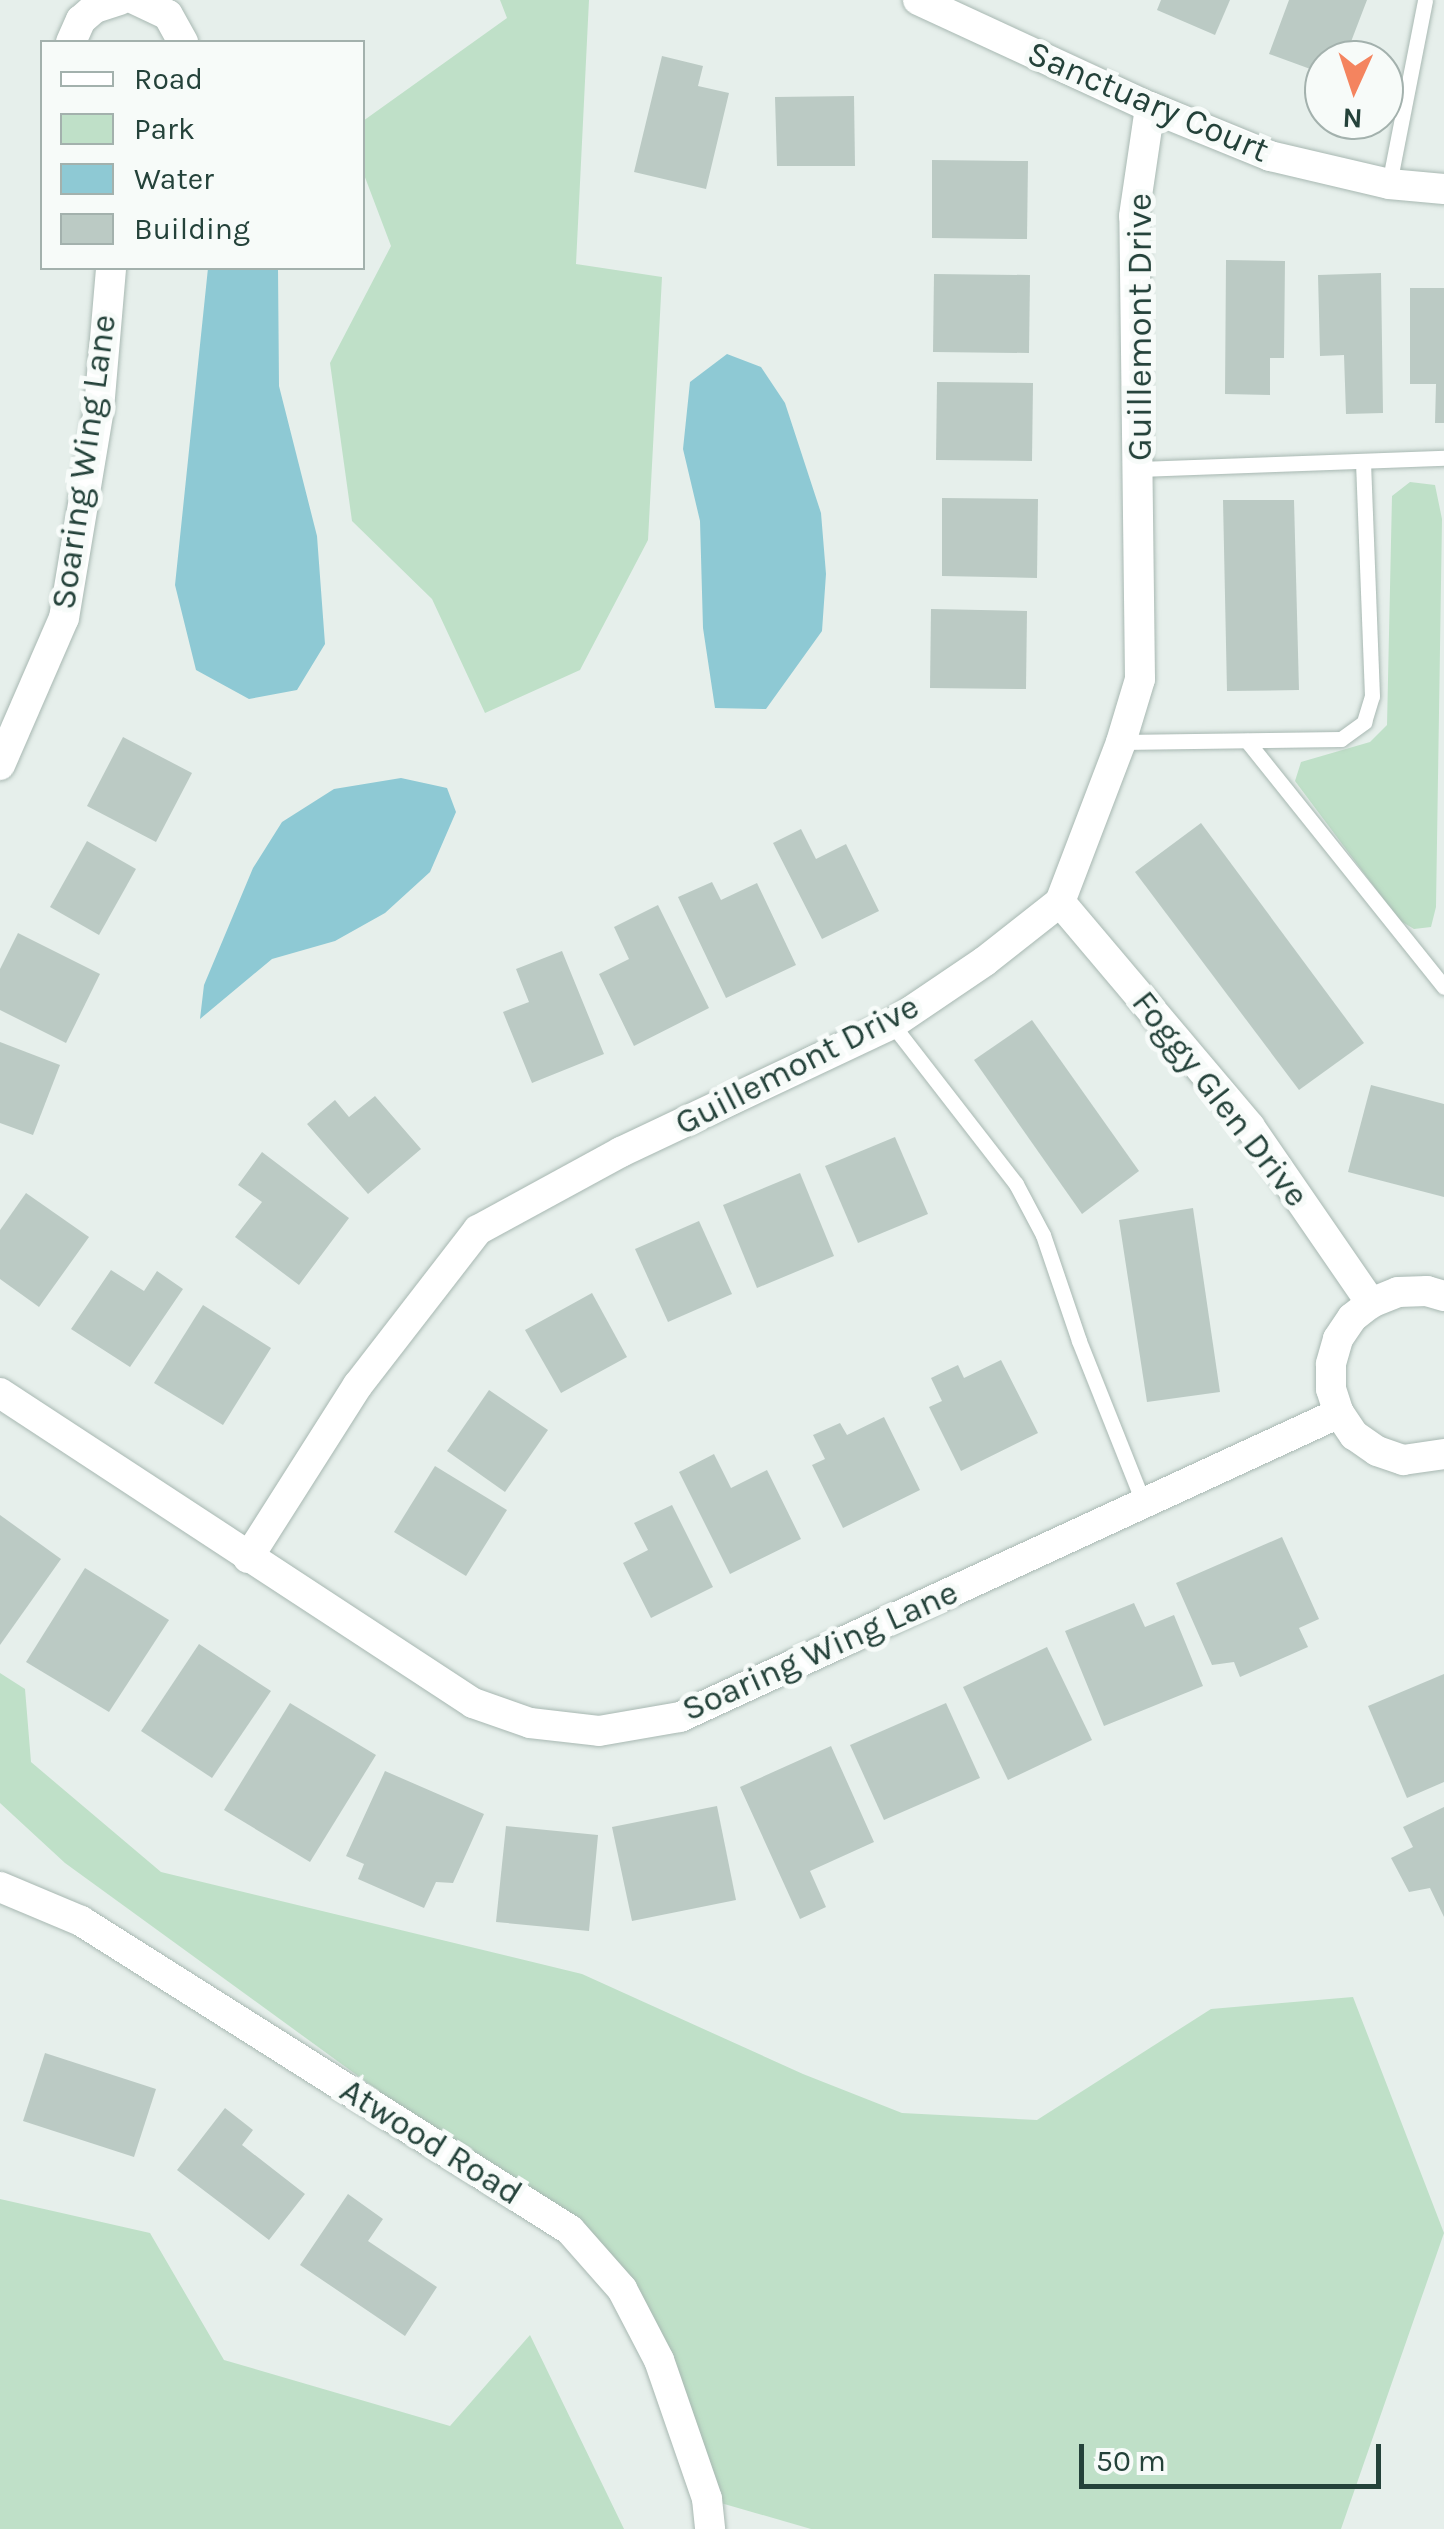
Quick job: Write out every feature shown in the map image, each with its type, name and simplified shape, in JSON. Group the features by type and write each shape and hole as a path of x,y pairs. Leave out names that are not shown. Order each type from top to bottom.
{"street":[{"path":"71,40 81,20 96,8 120,0"},
{"path":"136,0 168,15 183,40"},
{"name":"Sanctuary Court","path":"918,0 1150,107 1270,156 1389,184 1444,189"},
{"name":"Guillemont Drive","path":"248,1558 358,1385 478,1230 620,1152 892,1024 985,961 1060,902 1122,742 1140,679 1134,216 1150,107"},
{"name":"Soaring Wing Lane","path":"0,764 64,618 100,409 111,270"},
{"name":"Foggy Glen Drive","path":"1060,902 1250,1127 1371,1303"},
{"path":"1444,1296 1427,1291 1398,1292 1371,1303 1352,1318 1338,1339 1331,1376 1339,1412 1354,1435 1377,1451 1404,1460 1444,1454"},
{"name":"Soaring Wing Lane","path":"0,1393 473,1703 530,1723 598,1731 680,1717 1339,1412"},
{"name":"Atwood Road","path":"0,1888 81,1921 570,2230 622,2289 659,2360 707,2498 710,2529"}],"lane":[{"path":"1389,184 1425,0"},
{"path":"1140,469 1444,458"},
{"path":"1122,742 1340,739 1364,722 1372,696 1364,462"},
{"path":"1247,741 1444,987"},
{"path":"892,1024 1016,1184 1043,1235 1078,1341 1144,1504"}],"green space":[{"path":"500,0 589,0 576,264 662,277 648,540 580,670 485,713 432,599 352,521 330,363 391,246 365,177 365,120 507,18"},
{"path":"1410,482 1435,485 1442,519 1436,907 1431,927 1414,929 1399,920 1295,781 1301,762 1370,742 1387,725 1392,496"},
{"path":"0,1673 25,1689 31,1762 161,1872 582,1974 803,2074 902,2113 1037,2120 1211,2009 1353,1997 1444,2233 1341,2529 811,2529 707,2499 659,2360 570,2230 65,1863 0,1803"},
{"path":"0,2199 150,2233 224,2360 450,2426 530,2335 624,2529 0,2529"}],"water":[{"path":"208,270 278,270 279,386 317,536 325,644 297,690 249,699 196,670 175,585"},
{"path":"727,354 761,367 785,403 821,513 826,574 822,631 766,709 715,708 703,628 700,521 683,449 690,382"},
{"path":"401,778 447,788 456,812 430,872 385,913 335,941 272,959 200,1019 204,985 253,868 282,822 334,789"}],"building":[{"path":"1161,0 1230,0 1215,35 1157,10"},
{"path":"1289,0 1367,0 1352,40 1304,40 1304,67 1269,54"},
{"path":"662,56 703,66 698,86 729,93 706,189 634,172"},
{"path":"854,96 855,166 777,166 775,97"},
{"path":"932,160 1028,161 1027,239 932,238"},
{"path":"1226,260 1285,261 1284,358 1270,358 1270,395 1225,394"},
{"path":"1381,273 1383,413 1346,414 1344,355 1320,356 1318,275"},
{"path":"934,274 1030,275 1029,353 933,352"},
{"path":"1410,288 1444,288 1444,423 1435,423 1436,384 1410,384"},
{"path":"937,382 1033,383 1032,461 936,460"},
{"path":"942,498 1038,499 1037,578 942,576"},
{"path":"1223,500 1294,500 1299,690 1227,691"},
{"path":"931,609 1027,611 1026,689 930,688"},
{"path":"123,737 192,773 156,842 87,806"},
{"path":"1201,823 1364,1043 1299,1090 1135,872"},
{"path":"801,829 816,859 846,844 879,911 822,939 773,843"},
{"path":"87,841 136,869 99,935 50,907"},
{"path":"712,882 721,900 757,883 796,965 726,998 678,897"},
{"path":"658,905 709,1008 634,1046 599,974 629,959 614,927"},
{"path":"18,933 100,974 66,1043 0,1010 0,969"},
{"path":"562,951 604,1054 532,1083 503,1012 529,1002 516,969"},
{"path":"1032,1020 1139,1171 1082,1214 974,1060"},
{"path":"0,1042 60,1065 33,1135 0,1123"},
{"path":"1371,1085 1444,1104 1444,1197 1348,1172"},
{"path":"375,1096 421,1149 368,1194 307,1124 335,1100 349,1117"},
{"path":"895,1137 928,1214 858,1243 825,1166"},
{"path":"262,1152 349,1218 299,1285 235,1237 262,1202 238,1185"},
{"path":"800,1173 834,1256 757,1288 723,1205"},
{"path":"26,1193 89,1237 39,1307 0,1279 0,1230"},
{"path":"1193,1208 1220,1392 1147,1402 1119,1220"},
{"path":"699,1221 732,1294 668,1322 635,1249"},
{"path":"111,1270 144,1291 157,1271 183,1289 130,1367 71,1329"},
{"path":"592,1293 627,1357 561,1393 525,1330"},
{"path":"203,1305 271,1348 223,1425 154,1383"},
{"path":"1001,1360 1038,1433 961,1471 929,1407 942,1401 931,1378 958,1365 964,1378"},
{"path":"489,1390 548,1430 505,1492 447,1451"},
{"path":"884,1417 920,1490 843,1528 812,1465 825,1459 813,1435 840,1423 847,1435"},
{"path":"714,1454 731,1488 767,1470 801,1539 730,1574 679,1472"},
{"path":"435,1466 507,1510 466,1576 394,1532"},
{"path":"672,1505 713,1587 651,1618 623,1563 648,1550 634,1523"},
{"path":"0,1515 61,1559 0,1645"},
{"path":"1282,1537 1319,1619 1299,1628 1308,1647 1240,1677 1234,1662 1212,1665 1176,1583"},
{"path":"85,1568 169,1620 109,1712 26,1662"},
{"path":"1134,1603 1145,1627 1174,1615 1203,1686 1104,1726 1065,1631"},
{"path":"199,1644 271,1691 212,1778 141,1731"},
{"path":"1047,1647 1092,1740 1008,1780 963,1687"},
{"path":"1444,1674 1444,1782 1407,1798 1368,1706"},
{"path":"290,1703 376,1755 310,1862 224,1810"},
{"path":"946,1703 980,1778 884,1820 850,1745"},
{"path":"831,1746 874,1842 810,1871 826,1907 800,1919 740,1787"},
{"path":"385,1771 484,1814 453,1883 436,1882 424,1908 358,1879 364,1864 346,1856"},
{"path":"717,1806 736,1900 632,1921 612,1827"},
{"path":"1444,1807 1444,1917 1430,1888 1409,1892 1391,1858 1413,1847 1403,1827"},
{"path":"506,1826 598,1835 589,1931 496,1922"},
{"path":"45,2053 156,2089 134,2157 23,2121"},
{"path":"225,2108 253,2130 242,2145 305,2194 269,2240 177,2170"},
{"path":"348,2194 383,2219 368,2241 437,2287 405,2336 300,2265"}]}
